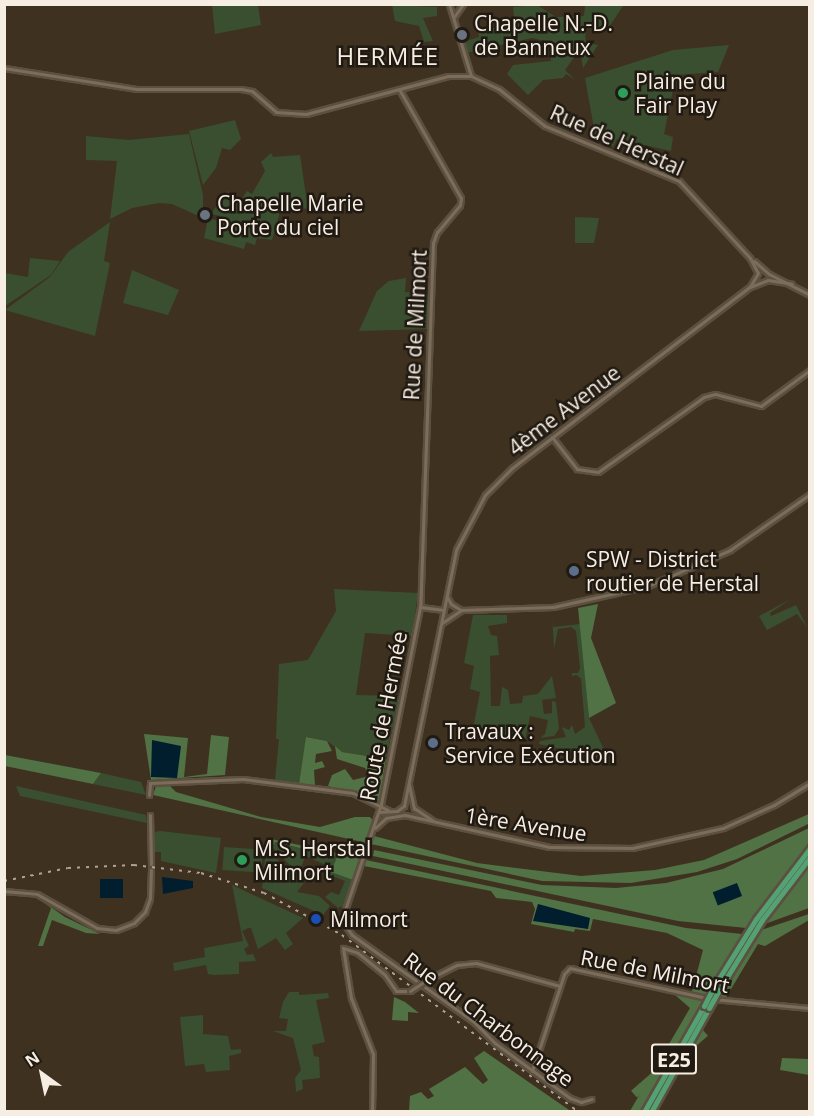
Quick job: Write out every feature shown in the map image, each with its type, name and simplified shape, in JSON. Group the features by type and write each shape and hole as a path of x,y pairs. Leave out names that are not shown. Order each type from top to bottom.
{"highway":[{"name":"E25","path":"651,1112 716,989 748,936 810,848"},
{"name":"E25","path":"759,920 810,857"},
{"name":"E25","path":"644,1112 706,1007"}],"street":[{"path":"4,68 137,89 250,90 273,110 294,114 330,111 399,89 454,75 471,76 449,4"},
{"path":"454,17 463,4"},
{"name":"Rue de Herstal","path":"471,76 499,89 545,126 679,181 750,258"},
{"path":"406,96 410,86"},
{"name":"Rue de Milmort","path":"399,89 406,96 461,198 460,205 437,232 433,243 423,506"},
{"path":"750,258 770,274 810,295"},
{"path":"750,258 758,275 766,281 792,284"},
{"path":"758,275 765,270"},
{"path":"766,281 770,274"},
{"name":"4ème Avenue","path":"750,287 758,275"},
{"name":"4ème Avenue","path":"403,806 458,546 476,507 503,475 750,287 766,281"},
{"path":"552,437 575,467 586,473 598,472 704,397 715,394 761,406 810,370"},
{"path":"441,624 451,613 461,610 553,607 648,586 730,550 810,494"},
{"name":"Route de Hermée","path":"345,926 345,910 378,817 420,608 423,506"},
{"path":"447,595 452,605 451,613"},
{"path":"452,605 461,610"},
{"path":"420,608 438,611 452,605"},
{"path":"445,609 451,613"},
{"path":"438,611 442,617"},
{"name":"4ème Avenue","path":"409,777 413,807"},
{"path":"149,795 150,783 243,779 353,792 381,804 388,810"},
{"name":"1ère Avenue","path":"383,819 407,816 549,847 632,848 723,828 774,805 810,783"},
{"path":"403,806 407,816"},
{"path":"379,812 403,806 413,807 407,816"},
{"name":"1ère Avenue","path":"413,807 439,824"},
{"path":"150,815 151,864"},
{"path":"374,829 383,819 378,817"},
{"path":"4,891 37,894 98,928 116,930 134,923 145,912 150,898 151,870"},
{"name":"Rue du Charbonnage","path":"345,926 352,935 474,1022 532,1071 576,1101 592,1099"},
{"path":"372,1112 373,1054 351,998 343,948 358,953 386,975 396,991 410,991 427,980 469,963 561,986 532,1071"},
{"name":"Rue de Milmort","path":"561,986 567,970 577,968 697,997 810,1008"}],"green space":[{"path":"212,5 258,5 261,25 215,34"},
{"path":"392,5 437,7 437,16 423,18 433,41 424,42 419,26 395,21"},
{"path":"537,5 556,17 584,16 585,5 623,6 607,30 585,29 586,43 598,45 583,68 580,49 565,70 575,80 566,74 563,78 543,80 528,95 507,74 513,65 551,61 549,42 532,38 466,53 463,42 479,37 478,30 515,25 513,7"},
{"name":"Plaine du Fair Play","path":"729,45 718,72 676,75 664,134 673,137 671,151 617,139 613,147 595,134 585,78 673,50"},
{"path":"235,120 241,139 230,150 222,148 216,168 203,185 189,131"},
{"path":"189,134 203,195 203,218 172,204 159,203 132,208 110,219 117,161 86,160 86,136 129,140"},
{"path":"271,153 273,157 300,155 308,209 282,205 272,240 257,238 255,245 246,242 244,249 204,238 208,218 219,221 220,216 211,214 227,191 240,201 247,191 252,194 265,171 261,162"},
{"path":"575,217 599,218 594,243 575,243"},
{"path":"110,222 104,261 110,263 95,336 5,310 50,277 68,252"},
{"path":"30,258 60,261 51,275 5,306 5,273 28,277"},
{"path":"132,270 179,290 168,315 123,303"},
{"path":"406,278 405,292 429,294 427,329 359,331 377,291 389,281"},
{"path":"334,589 418,593 412,636 365,633 356,695 399,696 386,759 342,752 327,741 307,737 299,784 275,780 279,739 276,739 279,664 308,660 336,611"},
{"path":"791,599 770,613 771,616 796,605 807,627 797,614 767,630 759,616"},
{"path":"598,604 591,638 616,703 589,718 578,608"},
{"path":"552,612 553,627 580,624 589,718 609,760 539,744 540,741 566,737 562,727 569,730 572,725 575,734 585,727 581,679 577,675 572,676 572,673 578,673 580,668 576,631 571,627 558,629 554,649"},
{"path":"473,615 507,615 507,623 488,626 491,635 497,636 499,655 490,656 491,706 500,706 502,687 508,690 510,704 522,703 523,696 538,694 552,676 556,698 542,700 544,714 552,713 552,701 556,702 559,729 554,736 540,738 545,734 548,720 530,716 525,741 473,729 480,692 470,689 474,666 464,663"},
{"path":"144,734 188,738 184,777 207,774 211,735 229,737 225,775 151,780"},
{"path":"306,737 327,741 332,751 316,754 315,763 322,761 325,767 314,770 315,786 299,784"},
{"path":"335,746 342,752 386,759 379,801 328,786 332,775 345,769 353,780 369,776 365,768 337,759"},
{"path":"4,755 101,773 93,784 5,766"},
{"path":"101,773 141,782 146,795 93,784"},
{"path":"169,785 176,792 261,817 320,827 355,817 370,817 374,822 367,843 153,795 156,786"},
{"path":"16,786 146,815 147,823 20,796"},
{"path":"809,814 808,824 737,859 697,872 631,883 542,881 371,844 374,836 477,863 581,876 655,870 704,860"},
{"path":"809,828 809,842 746,928 678,921 373,856 374,850 542,885 616,888 666,883 723,869"},
{"path":"155,832 221,838 216,873 161,861 161,852 154,852"},
{"path":"266,838 361,858 353,880 331,872 337,857 275,842 272,847"},
{"path":"274,842 337,857 332,872 353,880 343,906 338,908 325,897 331,892 339,895 345,881 327,874 330,867 306,856 299,871 296,871 272,847"},
{"name":"M.S. Herstal Milmort","path":"224,847 263,850 261,873 222,870"},
{"path":"266,849 304,883 297,892 319,896 330,906 323,915 262,888"},
{"path":"366,860 686,928 742,934 705,997 691,995 703,950 667,933 593,919 590,931 575,929 574,932 531,924 535,909 532,902 496,898 491,891 364,866"},
{"path":"809,863 809,908 762,925 768,916"},
{"path":"232,885 303,918 286,933 293,944 285,950 276,938 258,949 251,928 248,928 242,931 249,946 244,949 247,955 253,954 256,961 239,962 239,974 208,974 206,965 174,971 173,963 205,957 204,948 243,941"},
{"path":"38,898 65,917 100,934 86,933 52,920 43,946 38,946 51,908"},
{"path":"809,914 809,920 765,946 758,944 725,999 718,998 758,931"},
{"path":"289,992 299,992 299,995 328,993 329,998 316,1000 325,1042 312,1045 314,1056 319,1057 320,1078 302,1080 303,1089 296,1092 295,1078 301,1070 293,1038 273,1031 286,1031 288,1019 279,1018 283,1002"},
{"path":"675,995 703,1000 640,1111 630,1111 690,1008"},
{"path":"394,997 419,1013 408,1012 408,1021 392,1020"},
{"path":"203,1015 203,1034 228,1036 231,1050 241,1049 241,1053 229,1056 230,1070 206,1072 204,1064 185,1066 180,1017"},
{"path":"702,1029 708,1036 637,1097 631,1091"},
{"path":"484,1051 569,1110 409,1111 410,1096 421,1092 428,1099 434,1096 429,1089 465,1067 483,1084 488,1080 474,1058"},
{"path":"782,1058 809,1059 809,1075 780,1070"}],"water":[{"path":"152,740 181,746 177,778 151,777"},
{"path":"162,877 193,881 193,888 163,894"},
{"path":"100,879 123,879 123,898 100,898"},
{"path":"737,883 742,896 718,905 713,892"},
{"path":"538,904 590,918 588,929 533,921"}],"railway":[{"path":"4,881 68,868 134,865 201,873 264,893 342,935 579,1112"}],"place":[{"name":"Chapelle N.-D. de Banneux","path":"462,35"},
{"name":"Plaine du Fair Play","path":"623,93"},
{"name":"Chapelle Marie Porte du ciel","path":"205,215"},
{"name":"SPW - District routier de Herstal","path":"574,571"},
{"name":"Travaux : Service Exécution","path":"433,743"},
{"name":"M.S. Herstal Milmort","path":"242,860"},
{"name":"Milmort","path":"316,919"}],"district":[{"name":"HERMÉE","path":"388,56"}]}
